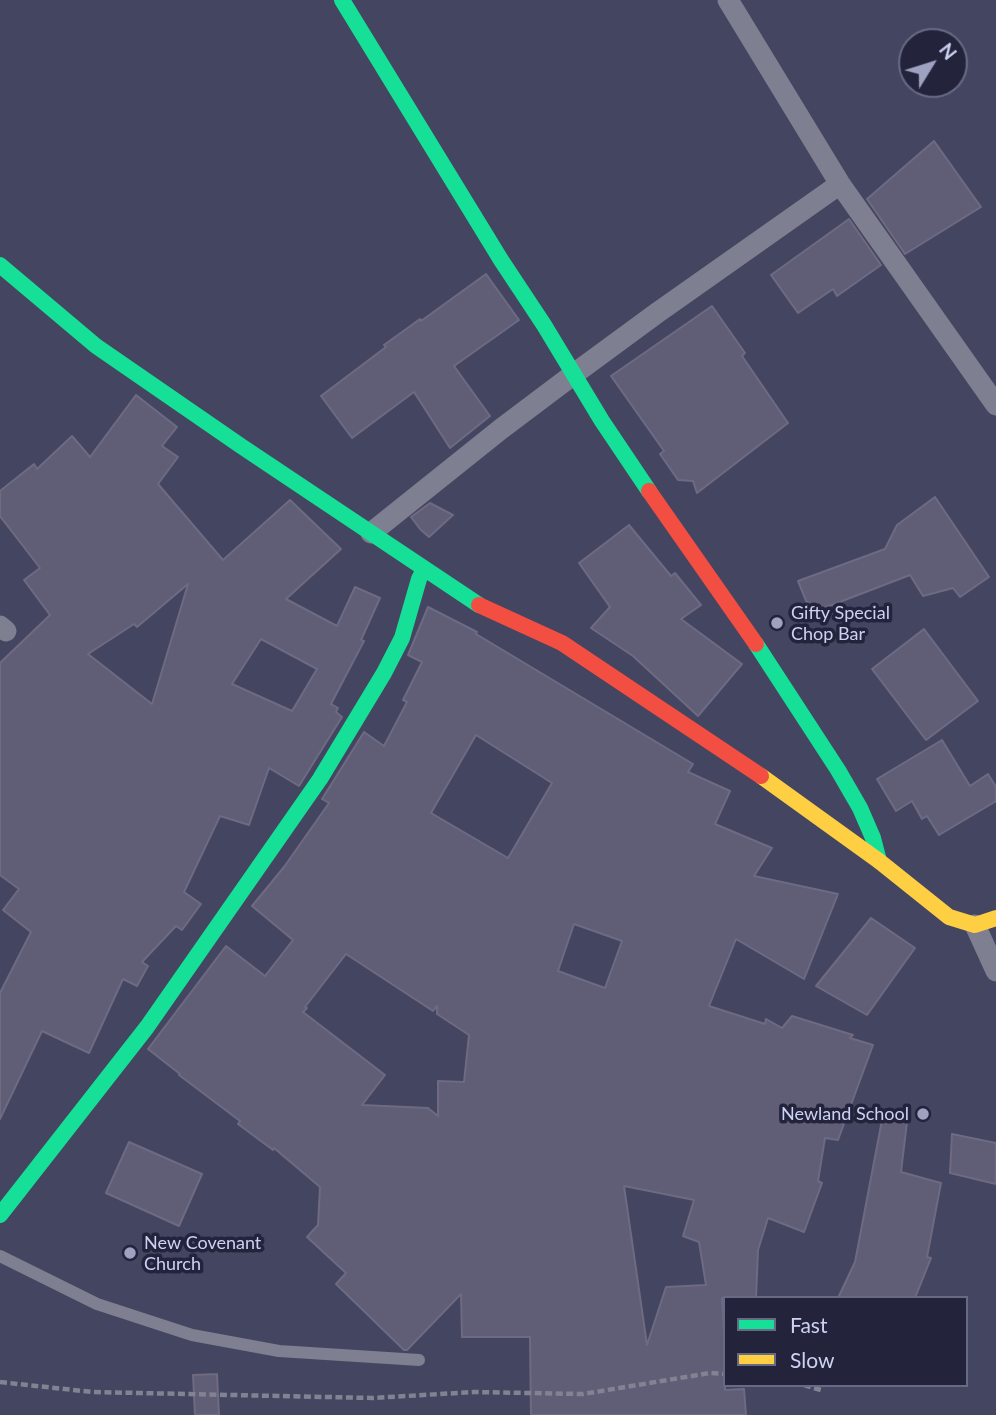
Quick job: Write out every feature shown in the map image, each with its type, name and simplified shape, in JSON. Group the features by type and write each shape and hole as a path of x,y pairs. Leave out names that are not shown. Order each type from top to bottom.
{"street":[{"path":"342,0 444,168 638,475 771,666 838,770 860,808 873,838 878,861"},
{"path":"728,0 840,184 996,405"},
{"path":"371,533 574,374 840,184"},
{"path":"0,265 96,346 241,446 481,606 562,643 750,769 878,861 948,917 975,925 996,918"},
{"path":"0,1215 147,1027 320,779 402,638 424,569"},
{"path":"975,925 996,971"}],"lane":[{"path":"0,1256 97,1304 192,1335 279,1352 419,1360"}],"path":[{"path":"0,1382 92,1392 373,1398 474,1392 583,1394 710,1373 723,1374"},
{"path":"811,1387 824,1391"}],"building":[{"path":"934,141 981,207 905,254 867,199"},
{"path":"849,219 881,265 837,296 833,289 798,313 771,275"},
{"path":"486,274 519,320 454,366 490,416 450,448 414,392 352,438 321,396 386,347 384,345"},
{"path":"712,306 788,423 697,493 693,481 678,480 660,454 664,451 611,376"},
{"path":"136,395 177,427 162,446 178,457 158,484 223,560 290,500 341,549 286,599 337,626 355,587 380,598 361,640 364,641 331,704 338,708 336,712 342,717 299,786 269,768 249,825 220,816 184,892 201,904 182,930 176,926 142,962 148,966 137,986 123,979 89,1053 42,1031 0,1119 0,993 31,932 3,910 19,889 0,875 0,663 50,615 24,580 40,568 0,516 0,491 34,464 37,469 72,436 90,457","holes":["188,584 152,704 88,654 134,624 137,627","261,639 317,669 292,711 232,684"]},
{"path":"935,497 989,577 960,597 953,588 923,596 910,575 811,613 798,581 885,549 897,525"},
{"path":"430,503 453,515 429,537 411,517"},
{"path":"629,525 671,576 675,573 701,605 681,619 742,664 698,716 633,656 591,628 610,607 579,563"},
{"path":"428,607 477,632 476,634 693,764 688,772 730,791 715,824 772,848 754,876 838,894 804,979 736,939 709,1006 765,1024 766,1019 782,1028 792,1016 853,1035 850,1038 873,1045 838,1140 825,1138 818,1181 822,1183 804,1232 768,1218 758,1250 756,1296 722,1298 723,1387 725,1390 744,1389 746,1415 531,1415 530,1337 462,1337 461,1294 407,1350 404,1350 336,1284 346,1273 307,1237 318,1225 320,1187 274,1148 273,1150 238,1124 240,1121 148,1049 226,946 265,976 293,940 252,906 284,867 329,803 322,799 364,732 384,746 407,702 403,700 422,662 408,655","holes":["476,735 552,783 508,858 431,813","574,924 622,941 605,988 558,971","346,954 433,1011 437,1006 437,1014 469,1035 464,1082 438,1081 438,1116 428,1108 362,1105 385,1075 303,1012","624,1186 694,1200 683,1236 699,1242 706,1285 666,1287 647,1345"]},
{"path":"924,629 978,701 926,740 872,669"},
{"path":"942,740 970,786 988,774 996,787 996,801 939,835 927,816 922,819 912,801 896,811 877,779"},
{"path":"871,918 915,948 867,1015 816,986"},
{"path":"882,1120 907,1122 901,1172 941,1183 927,1257 931,1258 916,1296 839,1296 855,1262"},
{"path":"952,1134 996,1143 996,1184 950,1173"},
{"path":"129,1142 202,1174 179,1226 106,1193"},
{"path":"217,1374 219,1415 195,1415 193,1375"}],"traffic: fast":[{"path":"342,0 501,260 649,491"},
{"path":"0,265 96,346 479,605"},
{"path":"0,1215 147,1027 320,779 402,638 424,569"},
{"path":"756,644 860,808 873,838 879,861"}],"traffic: slow":[{"path":"761,776 879,861 949,917 975,925 996,918"}],"traffic: jam":[{"path":"649,491 756,644"},
{"path":"479,605 562,643 761,776"}],"place":[{"name":"Gifty Special Chop Bar","path":"777,623"},
{"name":"Newland School","path":"923,1114"},
{"name":"New Covenant Church","path":"130,1253"}]}
